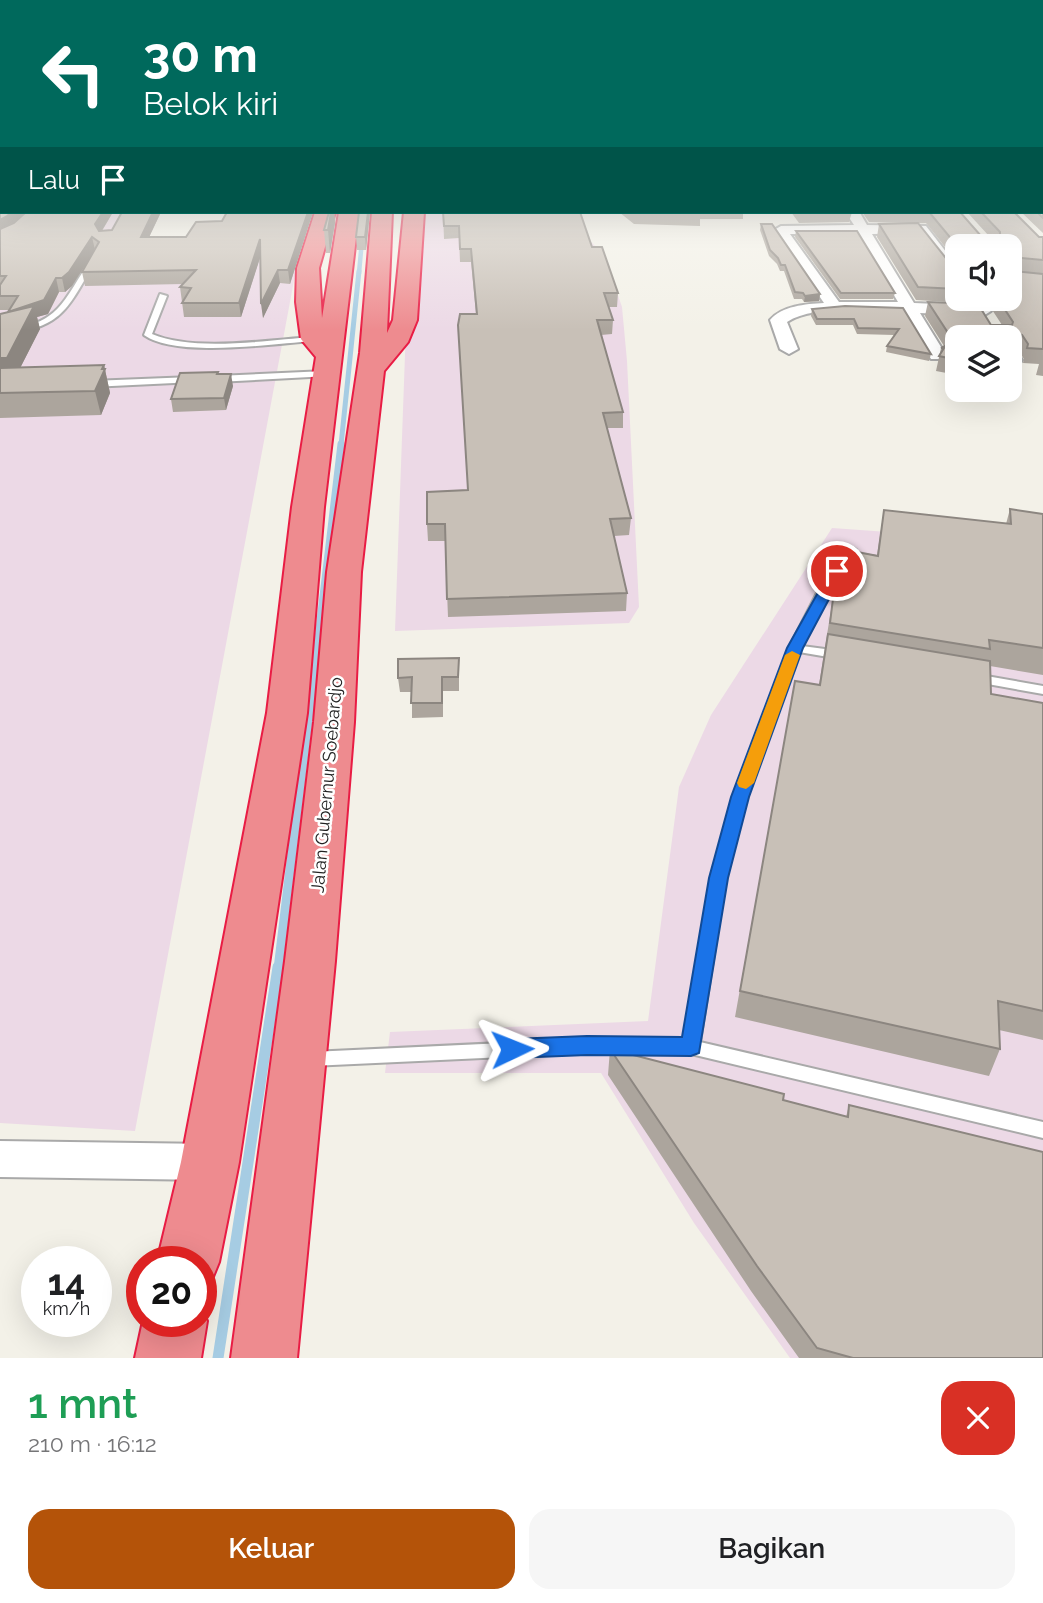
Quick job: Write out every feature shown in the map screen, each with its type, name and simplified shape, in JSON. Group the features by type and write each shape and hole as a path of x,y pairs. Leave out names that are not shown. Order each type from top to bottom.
{"highway":[{"path":"322,356 308,322 308,268 324,214"},
{"name":"Jalan Gubernur Soebardjo","path":"264,1358 310,961 334,722 344,572 370,371 367,259 350,214"},
{"name":"Jalan Gubernur Soebardjo","path":"192,1246 210,1162 287,713 322,356 367,259 381,214"},
{"path":"370,371 401,332 405,320 414,214"},
{"path":"367,259 408,272"},
{"path":"167,1358 172,1337"}],"street":[{"path":"784,214 798,229"},
{"path":"853,214 937,355"},
{"path":"834,306 781,230 921,229 945,260"},
{"path":"789,349 778,317 797,309 834,306 911,309 945,307"},
{"path":"0,1159 210,1162"}],"lane":[{"path":"0,332 24,331 53,320 66,304 96,254"},
{"path":"163,296 148,335 155,340 322,356"},
{"path":"82,384 322,356"},
{"path":"691,1047 719,878 740,797 795,648 823,593 851,550"},
{"path":"795,648 850,657"},
{"path":"960,676 1043,690"},
{"path":"297,1060 587,1046 691,1047 1043,1130"}],"shaded area":[{"path":"0,214 131,214 110,252 301,243 135,1131 0,1123"},
{"path":"417,214 535,214 586,236 605,257 622,307 627,361 639,607 629,623 395,631 408,272"},
{"path":"1043,526 1043,1358 790,1358 694,1223 601,1073 385,1073 390,1032 648,1021 679,787 711,715 832,528 958,537"}],"building":[{"path":"24,214 102,214 95,224 99,231 112,230 121,214 152,214 141,237 186,237 196,222 222,221 226,214 307,214 288,270 278,270 261,304 260,239 239,303 182,303 191,288 180,287 196,270 82,272 99,242 92,237 69,272 62,278 56,278 44,300 8,312 18,296 0,296 0,285 6,276 0,276 0,229 14,223"},
{"path":"328,214 331,214 328,230 324,230"},
{"path":"359,214 368,214 365,237 356,237"},
{"path":"443,214 581,214 592,247 602,247 618,293 604,293 613,320 597,320 623,412 603,413 631,518 610,519 627,593 447,599 445,524 427,524 427,492 468,490 458,325 460,314 477,314 471,249 460,249 459,226 444,226"},
{"path":"931,214 962,214 979,234 947,234"},
{"path":"983,214 1016,214 1039,237 1043,237 1043,260 1022,258 1022,234 1000,234"},
{"path":"918,223 945,257 945,288 918,287 879,224"},
{"path":"761,224 772,224 820,294 805,296 795,292 785,265 781,265 770,250"},
{"path":"796,231 857,231 895,293 841,293"},
{"path":"1022,272 1043,274 1043,349 1027,348 1028,344 1022,335 1022,325 1012,325 1013,322 1006,311 1022,311"},
{"path":"928,302 945,303 945,311 982,311 991,325 945,325 945,328"},
{"path":"34,306 7,358 0,358 0,314"},
{"path":"845,306 903,308 931,354 887,346 899,329 858,328 854,319 817,319 812,309"},
{"path":"945,346 945,357 939,356 944,348 941,348"},
{"path":"104,365 102,369 105,369 95,391 0,393 0,368"},
{"path":"218,372 217,374 231,374 224,398 171,399 180,373"},
{"path":"1010,509 1043,514 1043,648 989,640 990,649 830,623 834,591 851,594 857,552 878,556 884,510 1011,524"},
{"path":"828,634 990,661 991,694 1043,703 1043,1011 998,1001 1000,1049 740,991 795,681 820,685"},
{"path":"459,658 458,677 442,677 442,703 411,703 412,677 398,678 398,659"},
{"path":"610,1049 784,1094 783,1100 848,1117 849,1105 1043,1152 1043,1358 853,1358 817,1348 757,1266"}],"waterway":[{"path":"359,273 362,240"},
{"path":"341,445 359,271"},
{"path":"314,672 341,444"},
{"path":"278,969 314,670"},
{"path":"218,1358 278,967"}],"slow traffic":[{"path":"746,783 792,655"}],"route":[{"path":"512,1049 587,1046 691,1047 719,878 740,797 795,648 837,571"}]}
